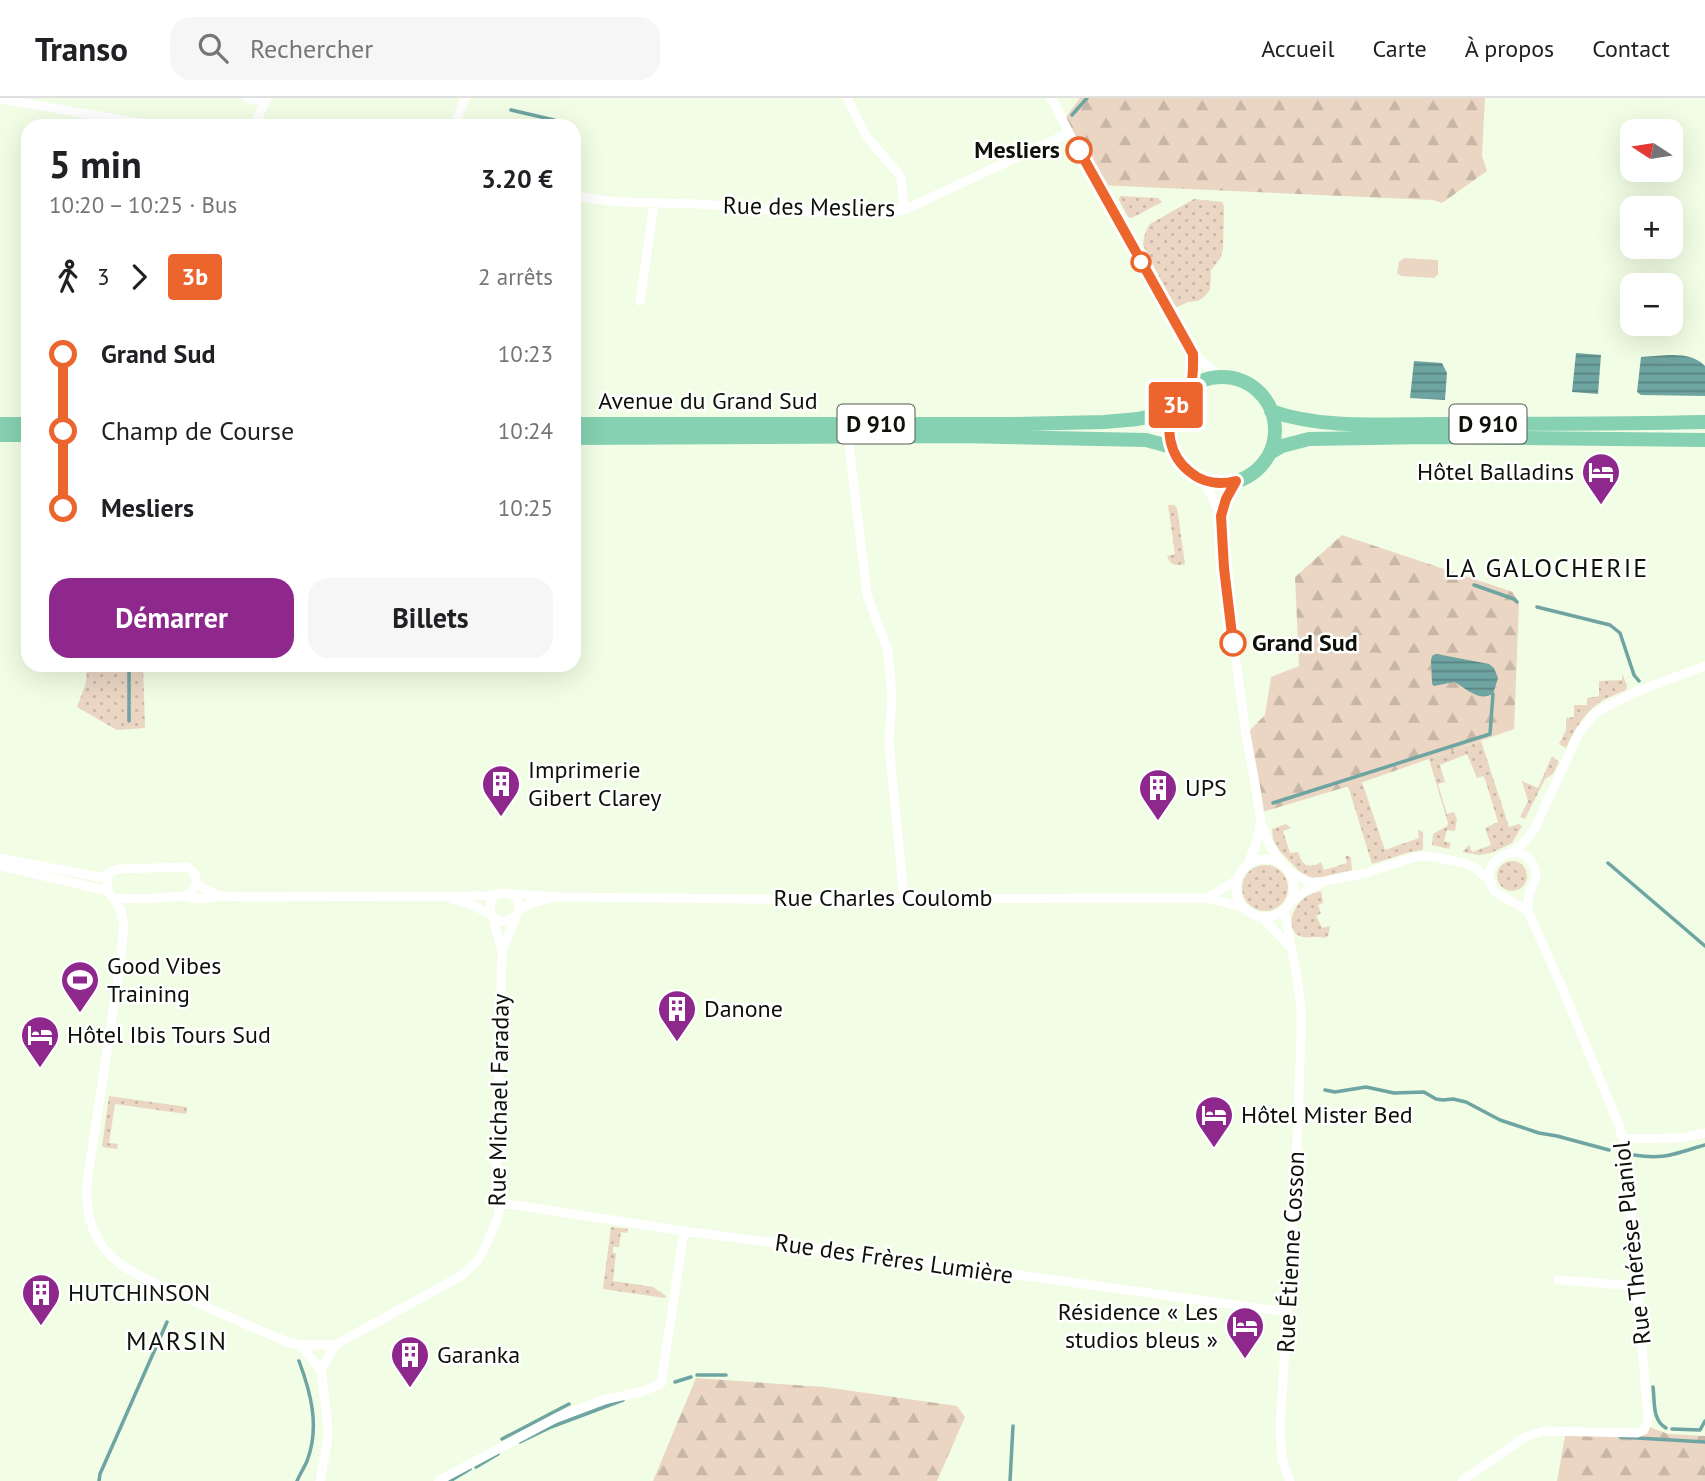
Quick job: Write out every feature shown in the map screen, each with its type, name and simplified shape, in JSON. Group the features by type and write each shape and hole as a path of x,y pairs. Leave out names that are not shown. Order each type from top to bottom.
{"main road":[{"path":"1221,377 1237,379 1251,386 1263,397 1271,411 1275,432 1270,453 1256,471 1243,479 1219,483 1203,480 1184,467 1172,447 1170,426 1175,406 1190,388 1205,380 1221,377"},
{"name":"Avenue du Grand Sud","path":"581,424 1104,422 1138,419 1175,406"},
{"name":"D 910","path":"1271,411 1306,419 1373,424 1705,422"},
{"path":"0,425 21,425"},
{"path":"0,435 21,435"},
{"name":"Avenue du Grand Sud","path":"581,438 948,436 1123,439 1153,441 1172,447"},
{"name":"D 910","path":"1270,453 1309,439 1429,437 1705,440"}],"street":[{"path":"247,98 266,100 257,119"},
{"path":"457,119 465,98"},
{"path":"847,98 866,136 901,177 904,210"},
{"path":"0,99 118,119"},
{"path":"1056,100 1069,133 1193,354 1221,377"},
{"name":"Rue des Mesliers","path":"581,197 654,204 884,213 904,210 1069,133"},
{"path":"640,301 654,204"},
{"path":"1190,388 1193,354"},
{"path":"848,436 867,595 888,651 892,696 889,743 904,899"},
{"path":"1203,480 1221,516"},
{"path":"1236,481 1226,499 1221,516 1227,596 1261,823 1270,846 1286,868 1294,888 1287,906"},
{"path":"1531,862 1534,830 1579,733 1593,715 1638,691 1705,666"},
{"path":"1248,864 1261,823"},
{"path":"1512,853 1534,830"},
{"path":"1328,881 1307,890 1270,916 1262,917 1243,907 1236,890 1241,871 1256,860 1275,860 1310,882 1366,873 1422,856 1482,863 1519,853 1531,862 1536,877 1534,885 1524,897 1508,899"},
{"path":"1490,882 1491,869 1499,857"},
{"name":"Rue Charles Coulomb","path":"0,858 98,877 109,875 118,869 182,866 191,869 196,883 219,896"},
{"path":"1464,863 1480,871 1501,896 1528,911 1530,891"},
{"name":"Rue Charles Coulomb","path":"0,866 138,899 184,896 195,899 219,896 444,896 495,895 506,892 560,897 1207,898 1243,907"},
{"path":"109,875 107,880 111,894"},
{"path":"1207,898 1237,880"},
{"path":"184,896 194,890 196,883"},
{"name":"Rue Michael Faraday","path":"111,894 123,914 124,924 87,1183 87,1206 91,1225 102,1246 126,1269 197,1303 300,1345 335,1345 456,1280 477,1261 498,1220 501,1203 496,1171 502,953 493,916"},
{"path":"512,894 516,898 518,912"},
{"path":"493,916 489,904 495,895"},
{"name":"Rue Charles Coulomb","path":"444,896 472,905 498,920 509,921 518,912 536,902 560,897"},
{"name":"Rue Étienne Cosson","path":"1287,906 1301,1009 1296,1167 1280,1426 1280,1446 1288,1477"},
{"name":"Rue Thérèse Planiol","path":"1462,1481 1533,1433 1637,1433 1647,1426 1648,1420 1623,1139 1528,911"},
{"name":"Rue Michael Faraday","path":"502,953 518,912"},
{"path":"1262,917 1292,949"},
{"path":"1623,1139 1681,1138 1705,1133"},
{"name":"Rue des Frères Lumière","path":"501,1203 684,1231 1287,1312"},
{"path":"438,1481 558,1417 603,1400 640,1392 661,1384 684,1231"},
{"path":"1558,1280 1636,1286"},
{"path":"300,1345 321,1370 328,1438 320,1481"},
{"path":"321,1370 335,1345"}],"green space":[{"path":"1080,98 1485,98 1482,156 1487,171 1442,203 1433,200 1098,185 1063,121"},
{"path":"1120,196 1158,198 1162,202 1132,218 1128,217 1119,200"},
{"path":"1194,199 1222,202 1223,250 1211,270 1210,290 1203,298 1175,308 1143,245 1144,239 1150,224"},
{"path":"1404,258 1438,260 1438,274 1434,278 1401,276 1397,273 1399,262"},
{"path":"1168,505 1177,508 1185,564 1174,565 1167,556 1175,554"},
{"path":"1342,535 1513,592 1519,603 1514,729 1366,781 1259,813 1246,734 1265,715 1271,677 1299,666 1295,577"},
{"path":"87,672 143,672 145,728 117,730 77,707 86,683"},
{"path":"1622,674 1627,685 1626,690 1592,708 1577,727 1566,748 1559,744 1566,730 1566,718 1574,717 1574,705 1587,705 1587,698 1599,696 1599,681 1622,680"},
{"path":"1481,741 1509,827 1519,824 1522,826 1512,843 1491,853 1479,855 1462,852 1469,845 1472,852 1491,845 1485,828 1498,822 1485,779 1483,776 1477,778 1467,754 1440,765 1445,782 1438,784 1447,814 1454,812 1457,819 1455,831 1447,830 1444,841 1451,843 1449,849 1432,845 1433,834 1448,823 1429,759"},
{"path":"1552,756 1559,762 1553,774 1545,779 1525,819 1520,817 1528,801 1522,781 1538,788"},
{"path":"1362,782 1385,850 1419,838 1418,830 1423,832 1423,850 1372,864 1348,786"},
{"path":"1286,824 1291,828 1283,831 1290,853 1298,852 1306,865 1312,866 1321,862 1324,870 1347,863 1345,856 1349,856 1352,870 1308,878 1279,850 1273,839 1272,829"},
{"path":"1512,861 1523,865 1527,876 1523,887 1512,891 1501,887 1497,876 1501,865"},
{"path":"1265,865 1281,872 1288,888 1281,904 1265,911 1249,904 1242,888 1249,872"},
{"path":"1321,891 1323,903 1318,905 1321,913 1316,916 1322,928 1330,926 1328,936 1298,935 1291,921 1295,910 1305,897"},
{"path":"109,1096 187,1107 186,1114 115,1104 109,1143 118,1144 117,1149 102,1147"},
{"path":"611,1227 628,1229 627,1233 621,1232 619,1247 613,1247 613,1253 616,1253 613,1281 653,1287 666,1296 665,1298 603,1289"},
{"path":"696,1378 824,1387 957,1406 965,1417 937,1481 653,1481"},
{"path":"1647,1426 1668,1434 1705,1436 1705,1481 1557,1481 1566,1431 1637,1433"}],"water":[{"path":"1576,353 1601,355 1598,394 1572,392"},
{"path":"1668,355 1692,358 1705,366 1705,396 1641,395 1637,392 1641,357"},
{"path":"1414,361 1442,363 1447,373 1445,400 1410,398"},
{"path":"1437,654 1489,664 1498,678 1493,694 1477,695 1454,682 1434,686 1431,659"}],"waterway":[{"path":"1072,115 1087,98"},
{"path":"511,110 550,119"},
{"path":"1474,585 1517,602"},
{"path":"1537,607 1610,625 1620,633 1634,675 1639,681"},
{"path":"129,672 129,721"},
{"path":"1273,803 1490,734 1493,694"},
{"path":"1608,863 1705,946"},
{"path":"1325,1090 1335,1092 1366,1087 1394,1093 1424,1092 1436,1099 1466,1102 1500,1120 1539,1133 1609,1150"},
{"path":"1634,1155 1663,1156 1705,1145"},
{"path":"99,1481 167,1322"},
{"path":"297,1481 307,1461 313,1436 310,1398 299,1361"},
{"path":"697,1375 726,1375"},
{"path":"675,1382 691,1377"},
{"path":"1653,1387 1656,1415 1666,1428"},
{"path":"520,1442 551,1427 623,1400"},
{"path":"502,1439 569,1404"},
{"path":"1672,1429 1700,1430 1705,1421"},
{"path":"1010,1481 1013,1426"},
{"path":"1620,1437 1705,1442"},
{"path":"476,1467 498,1454"},
{"path":"450,1481 470,1469"}],"bus line":[{"name":"3b","path":"1079,150 1193,354 1190,388 1172,412 1169,433 1175,454 1189,472 1203,480 1219,483 1236,481 1226,499 1221,516 1233,643"}],"place":[{"name":"Mesliers","path":"1079,150"},
{"name":"Hôtel Balladins","path":"1601,506"},
{"name":"Grand Sud","path":"1233,643"},
{"name":"Imprimerie Gibert Clarey","path":"501,818"},
{"name":"UPS","path":"1158,822"},
{"name":"Good Vibes Training","path":"80,1014"},
{"name":"Danone","path":"677,1043"},
{"name":"Hôtel Ibis Tours Sud","path":"40,1069"},
{"name":"Hôtel Mister Bed","path":"1214,1149"},
{"name":"HUTCHINSON","path":"41,1327"},
{"name":"Résidence « Les studios bleus »","path":"1245,1360"},
{"name":"Garanka","path":"410,1389"}],"district":[{"name":"LA GALOCHERIE","path":"1547,568"},
{"name":"MARSIN","path":"177,1341"}]}
